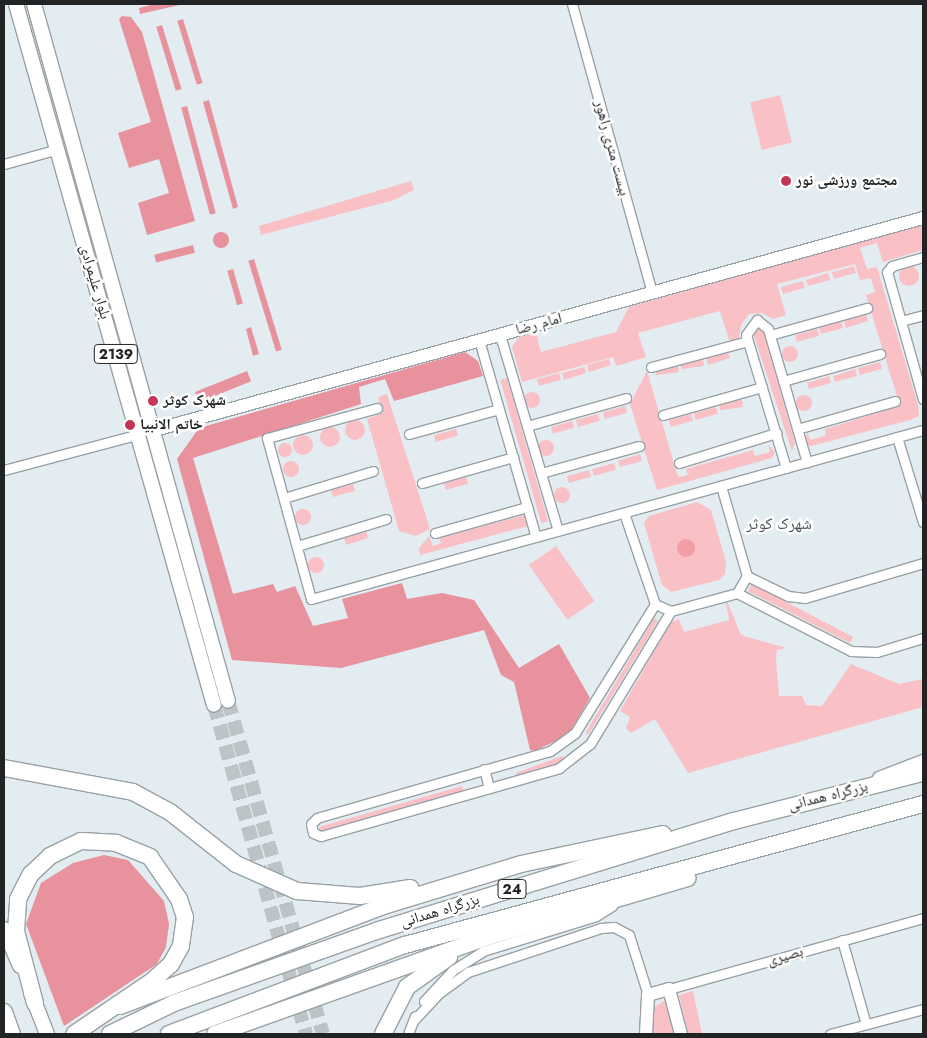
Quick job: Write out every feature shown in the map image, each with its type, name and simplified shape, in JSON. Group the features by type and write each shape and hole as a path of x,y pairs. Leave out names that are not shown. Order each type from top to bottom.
{"highway":[{"path":"4,768 133,792 170,812 236,864 297,891 360,896 486,875"},
{"name":"بزرگراه همدانی","path":"110,1034 174,1003 376,931 734,821 839,792 923,773"},
{"name":"بزرگراه همدانی","path":"169,1034 405,945 731,858 923,804"},
{"path":"120,1006 382,906 486,875 651,836 734,821"},
{"path":"35,1003 16,931 22,886 50,856 66,845 98,839 132,847 150,857 171,883 185,917 181,946 171,964 120,1006 74,1034"},
{"path":"214,1034 487,937 665,888 731,858"},
{"path":"383,1034 407,987 487,937"},
{"path":"4,1012 12,1034"}],"main road":[{"name":"بلوار علیمرادی","path":"16,4 214,705"},
{"name":"بلوار علیمرادی","path":"34,4 155,430 228,701"},
{"name":"امام رضا","path":"155,430 923,218"},
{"path":"139,434 155,430"},
{"path":"839,792 923,761"},
{"path":"4,929 48,1034"},
{"path":"669,989 680,1034"},
{"name":"بصیری","path":"648,995 669,989"},
{"path":"646,1034 648,995"}],"street":[{"name":"بیست متری راهور","path":"572,4 652,293"},
{"path":"4,164 58,149"},
{"path":"923,257 888,268 901,321 919,367 923,399"},
{"path":"770,335 868,308"},
{"path":"901,321 923,315"},
{"path":"786,468 748,341 747,330 757,320 770,335 807,462"},
{"path":"500,335 558,531"},
{"path":"479,340 536,537"},
{"path":"650,368 748,341"},
{"path":"783,381 880,354"},
{"path":"663,415 762,386"},
{"path":"527,426 626,398"},
{"path":"797,429 895,401"},
{"path":"377,408 267,438 311,599 923,430"},
{"path":"409,434 499,409"},
{"path":"4,470 139,434"},
{"path":"679,463 776,434"},
{"path":"897,437 923,522"},
{"path":"541,473 639,446"},
{"path":"422,483 513,457"},
{"path":"284,498 373,471"},
{"path":"721,486 747,576 737,593"},
{"path":"435,533 527,506"},
{"path":"624,513 655,604 671,611 737,593 851,651 877,652 923,638"},
{"path":"297,546 386,519"},
{"path":"747,576 788,596 805,598 923,563"},
{"path":"655,604 575,733 550,751 317,818 312,830 321,836 559,768 590,744 671,611"},
{"path":"484,770 488,788"},
{"path":"408,1034 413,1021 441,982 484,951 596,916 619,901"},
{"name":"بصیری","path":"669,989 923,918"},
{"path":"413,1021 439,993 468,972 601,928 614,927 629,935 648,995"},
{"path":"842,940 866,1024"},
{"path":"830,1034 923,1009"}],"shaded area":[{"path":"155,4 184,4 140,14 139,8"},
{"path":"122,16 131,17 142,32 195,221 147,235 138,203 169,193 159,159 129,168 118,133 151,122 119,19"},
{"path":"183,19 203,83 197,85 177,21"},
{"path":"162,25 182,89 176,91 156,27"},
{"path":"780,95 792,143 762,150 750,102"},
{"path":"209,100 238,207 233,209 203,102"},
{"path":"187,106 216,213 210,215 181,108"},
{"path":"411,181 414,190 394,200 261,235 259,226"},
{"path":"923,224 923,250 883,262 877,243 860,248 867,269 877,267 918,405 919,416 910,420 811,446 804,443 807,433 811,440 826,435 825,429 900,406 866,295 875,292 871,278 860,280 855,264 777,284 786,315 773,319 762,313 749,314 741,325 739,340 730,343 720,311 638,333 646,357 616,366 613,357 522,382 512,347 521,334 535,330 541,352 616,332 629,307"},
{"path":"221,232 227,234 229,240 227,246 221,248 215,246 213,240 215,234"},
{"path":"193,245 195,253 156,262 154,255"},
{"path":"254,259 282,350 276,352 248,261"},
{"path":"854,266 856,273 834,279 832,272"},
{"path":"909,266 916,269 919,276 916,283 909,286 902,283 899,276 902,269"},
{"path":"233,269 243,304 237,305 227,271"},
{"path":"828,273 830,280 808,286 806,280"},
{"path":"803,281 805,288 783,294 781,287"},
{"path":"866,315 868,321 846,328 844,321"},
{"path":"841,321 843,328 821,334 819,328"},
{"path":"251,327 259,354 253,356 246,329"},
{"path":"755,327 762,327 795,443 792,451 753,333"},
{"path":"817,329 819,336 797,342 795,335"},
{"path":"790,346 796,348 798,354 796,360 790,362 784,360 782,354 784,348"},
{"path":"465,352 478,361 483,376 394,401 385,379 359,387 361,404 193,458 233,594 273,584 277,592 295,586 313,626 348,618 342,599 402,583 407,599 442,593 474,600 519,668 559,644 590,698 568,735 535,751 530,750 514,682 501,675 484,630 341,668 232,660 177,459 199,428"},
{"path":"728,352 730,358 708,365 706,358"},
{"path":"609,359 611,365 589,372 587,365"},
{"path":"703,359 704,366 681,369 680,362"},
{"path":"880,362 882,369 860,375 858,368"},
{"path":"678,365 679,372 656,375 655,368"},
{"path":"584,367 586,373 564,380 562,373"},
{"path":"855,369 857,376 835,382 833,376"},
{"path":"247,371 251,381 199,402 195,392"},
{"path":"647,371 678,477 688,475 686,469 753,450 755,456 770,452 768,445 775,452 772,458 657,490 630,404"},
{"path":"559,373 561,380 539,386 537,379"},
{"path":"829,376 831,383 809,389 807,383"},
{"path":"507,378 548,521 541,523 500,380"},
{"path":"532,392 538,394 540,400 538,406 532,408 526,406 524,400 526,394"},
{"path":"387,394 430,529 416,536 399,531 367,419 383,413 378,397"},
{"path":"804,395 810,397 812,403 810,409 804,411 798,409 796,403 798,397"},
{"path":"742,400 743,407 720,410 719,403"},
{"path":"625,406 627,413 605,419 603,412"},
{"path":"716,407 718,414 696,420 694,413"},
{"path":"598,414 600,421 578,427 576,420"},
{"path":"691,414 693,421 671,427 669,420"},
{"path":"351,420 359,420 365,426 365,434 359,440 351,440 345,434 345,426"},
{"path":"572,421 574,428 553,434 551,427"},
{"path":"326,427 334,427 340,433 340,441 334,447 326,447 320,441 320,433"},
{"path":"456,429 458,436 436,442 434,435"},
{"path":"299,435 307,435 313,441 313,449 307,455 299,455 293,449 293,441"},
{"path":"546,440 552,442 554,448 552,454 546,456 540,454 538,448 540,442"},
{"path":"282,443 288,443 292,450 288,457 282,457 278,453 278,447"},
{"path":"640,454 642,461 620,467 618,461"},
{"path":"291,461 297,463 299,469 297,475 291,477 285,475 283,469 285,463"},
{"path":"614,463 616,470 594,476 592,469"},
{"path":"589,470 591,477 569,483 567,476"},
{"path":"466,477 468,484 446,490 444,483"},
{"path":"353,484 355,491 333,497 331,490"},
{"path":"562,487 568,489 570,495 568,501 562,503 556,501 554,495 556,489"},
{"path":"697,502 711,510 726,562 725,574 719,580 671,592 662,585 644,523 649,516"},
{"path":"303,509 309,511 311,517 309,523 303,525 297,523 295,517 297,511"},
{"path":"525,515 528,526 420,555 419,548 429,536 433,546 441,543 439,538"},
{"path":"366,532 368,538 346,545 344,538"},
{"path":"686,539 694,544 695,548 690,556 686,557 678,552 677,548 682,540"},
{"path":"556,546 594,601 567,620 529,565"},
{"path":"316,557 322,559 324,565 322,571 316,573 310,571 308,565 310,559"},
{"path":"752,584 853,637 850,643 748,591"},
{"path":"725,596 741,635 786,648 777,650 779,696 802,696 806,705 822,706 851,664 899,684 923,679 923,707 688,773 655,719 631,733 626,728 630,717 620,711 671,622 679,619 684,632 729,620"},
{"path":"654,618 658,621 588,735 586,732"},
{"path":"562,756 565,759 549,768 518,778 516,773"},
{"path":"462,786 464,793 321,834 319,827"},
{"path":"104,855 128,860 164,901 169,924 166,947 157,964 64,1026 26,924 41,883 73,863"},
{"path":"693,991 702,1034 688,1034 679,995"},
{"path":"669,998 678,1034 652,1034 653,1008"}],"tunnel":[{"path":"228,701 323,1034"},
{"path":"214,705 306,1034"}],"place":[{"name":"مجتمع ورزشی نور","path":"786,181"},
{"name":"شهرک کوثر","path":"153,401"},
{"name":"خاتم الانبیا","path":"130,425"}],"district":[{"name":"شهرک کوثر","path":"779,524"}]}
